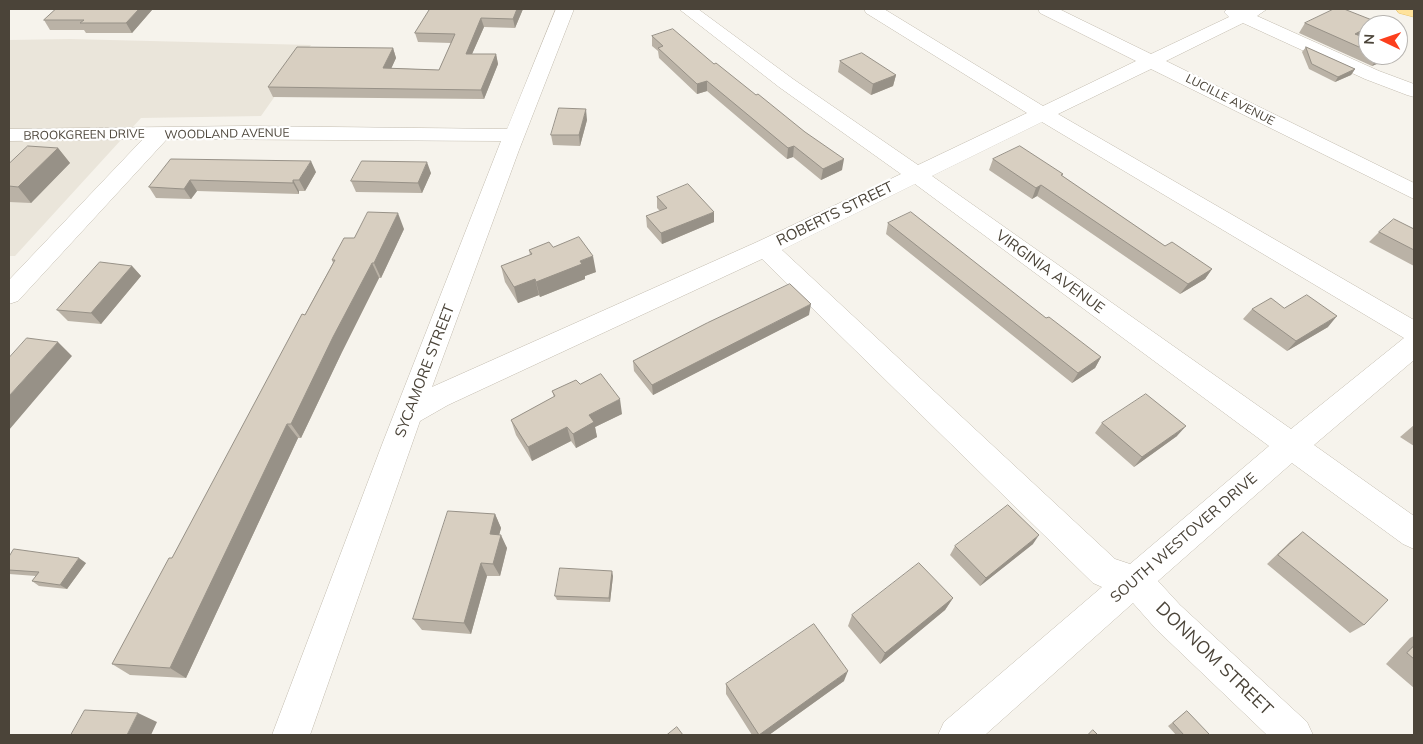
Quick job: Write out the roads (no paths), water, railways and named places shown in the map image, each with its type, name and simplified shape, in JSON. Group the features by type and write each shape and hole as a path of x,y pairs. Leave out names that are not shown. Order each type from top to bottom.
{"main road":[{"path":"1406,9 1414,12"}],"street":[{"name":"SYCAMORE STREET","path":"291,735 408,414 515,135 546,63 564,9"},
{"name":"VIRGINIA AVENUE","path":"687,9 786,83 916,174 1414,534"},
{"path":"872,9 1040,113 1414,332"},
{"name":"LUCILLE AVENUE","path":"1046,9 1414,192"},
{"name":"ROBERTS STREET","path":"408,414 438,397 765,248 1040,113 1152,61 1242,11"},
{"path":"1242,11 1372,75 1414,91"},
{"name":"WOODLAND AVENUE","path":"9,295 160,134 244,132 515,135"},
{"name":"BROOKGREEN DRIVE","path":"9,135 160,134"},
{"path":"765,248 1105,572 1135,581"},
{"name":"SOUTH WESTOVER DRIVE","path":"957,735 1266,466 1414,345"},
{"name":"DONNOM STREET","path":"1135,581 1168,617 1294,735"}]}
